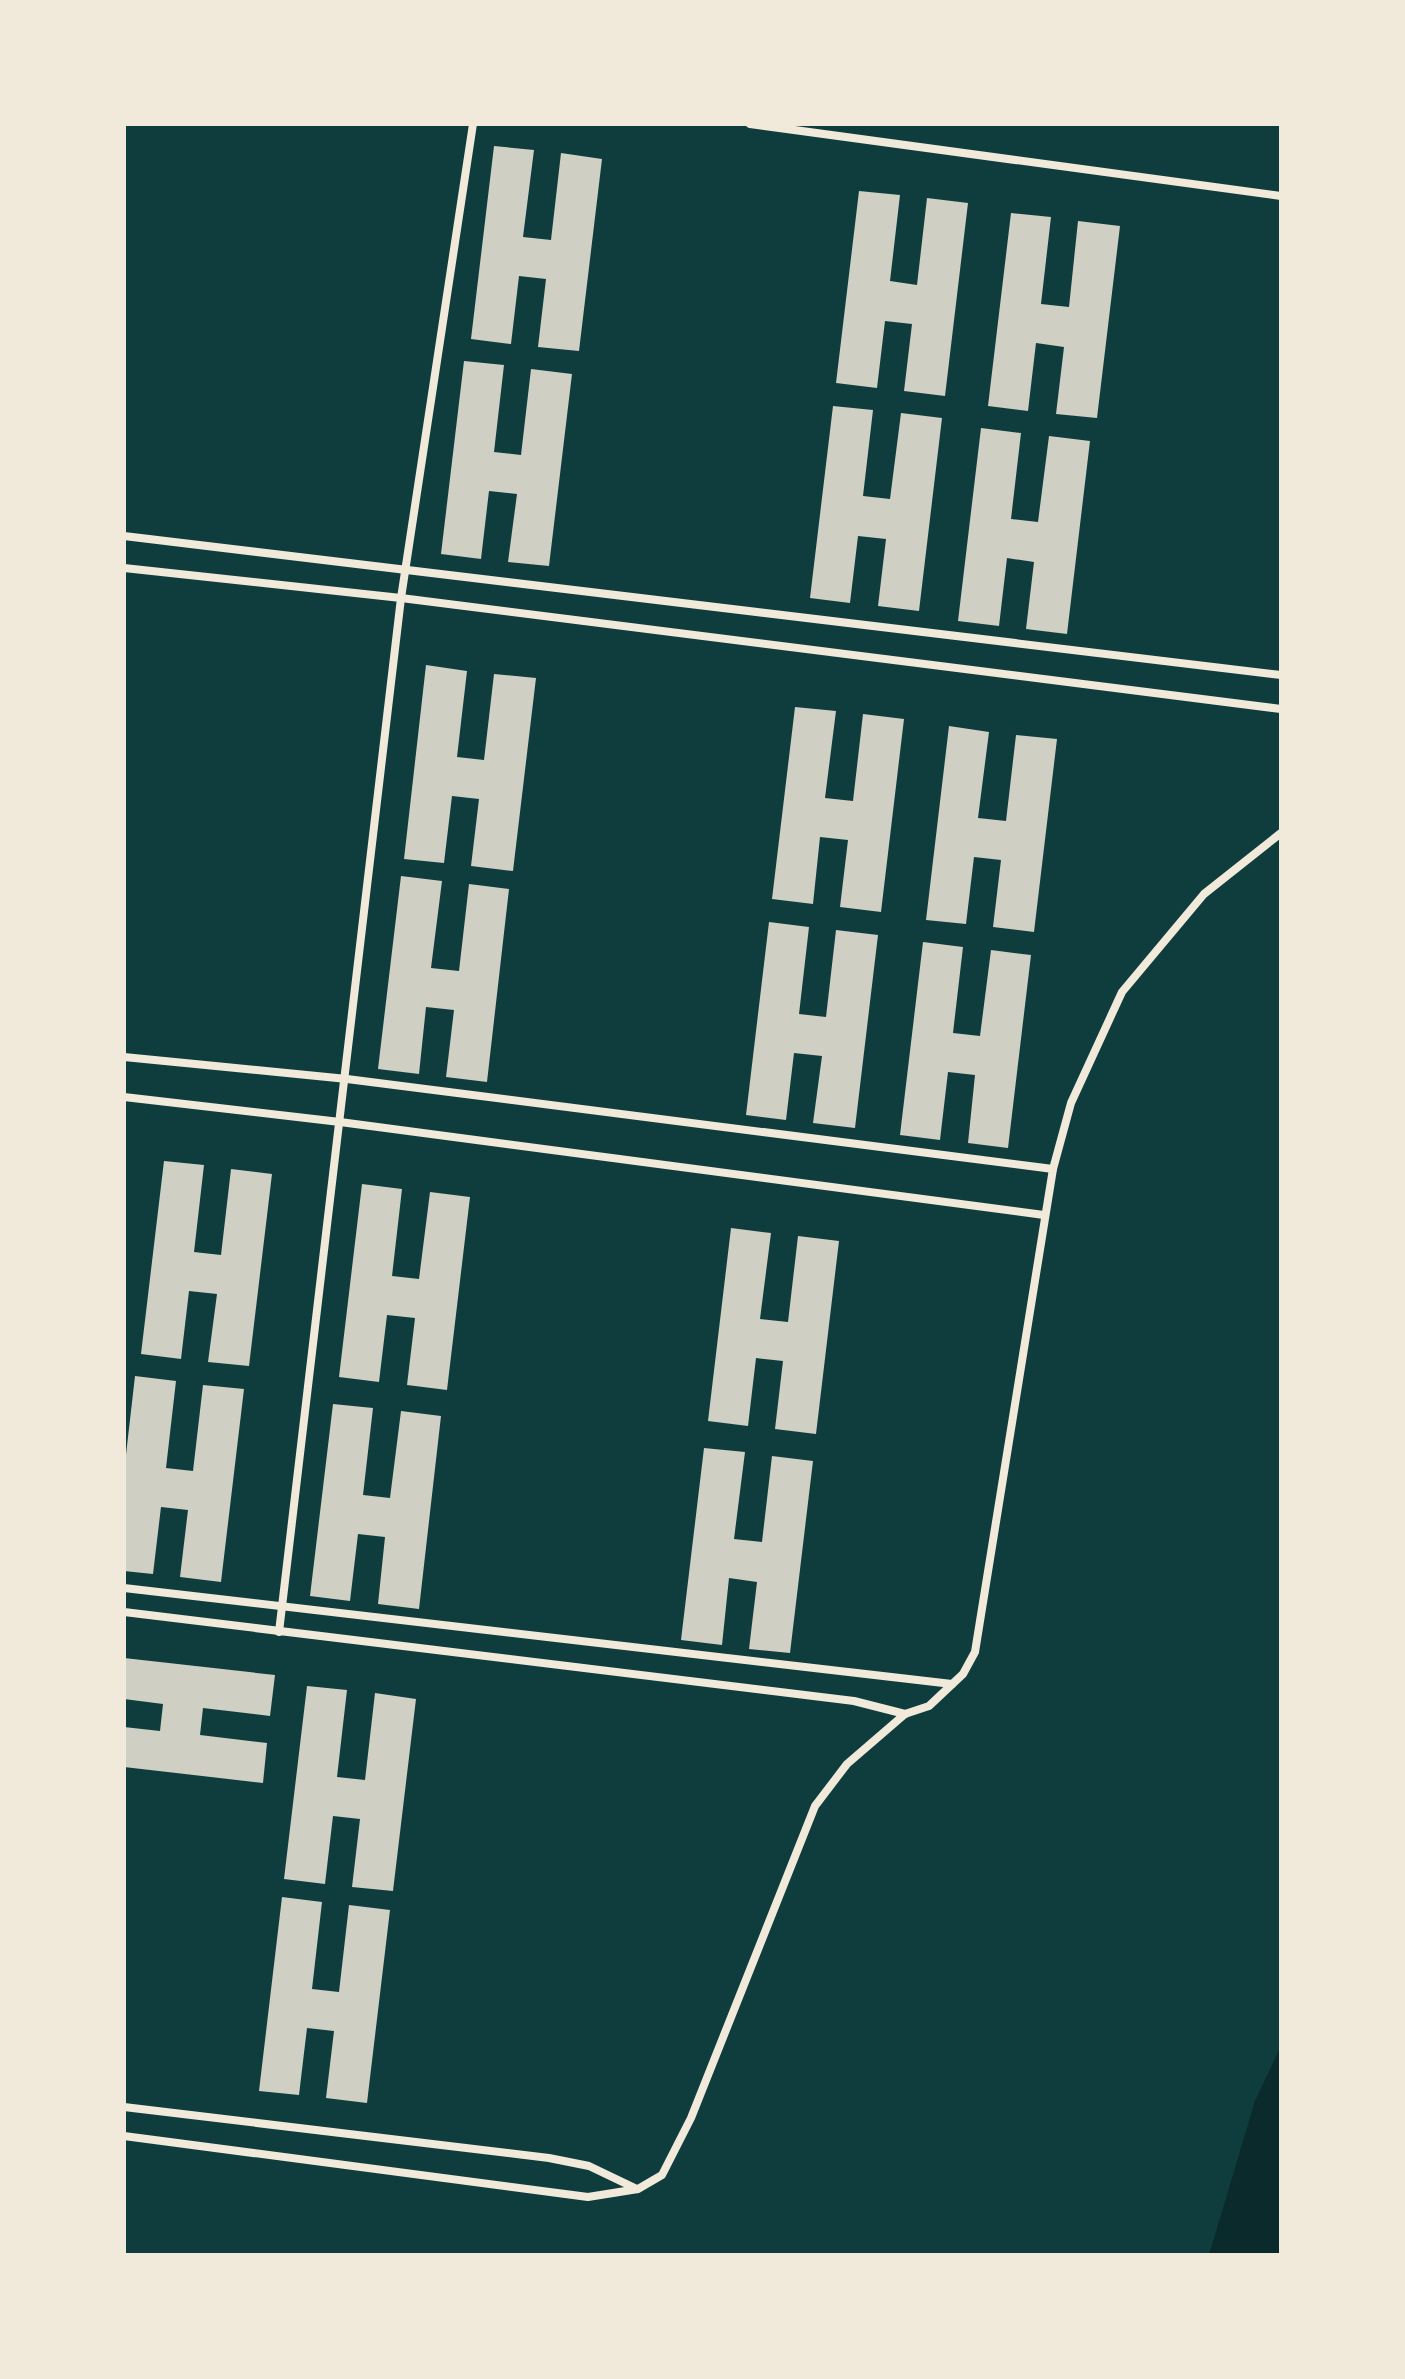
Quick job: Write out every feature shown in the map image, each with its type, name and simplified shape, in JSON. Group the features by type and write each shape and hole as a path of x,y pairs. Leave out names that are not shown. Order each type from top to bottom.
{"street":[{"path":"279,1632 347,1079 401,598 473,124"},
{"path":"750,124 1281,196"},
{"path":"124,536 1281,675"},
{"path":"124,568 401,598 1281,709"},
{"path":"124,2136 588,2197 638,2189 662,2175 691,2118 815,1806 847,1764 905,1714 929,1706 963,1674 975,1652 1053,1169 1071,1103 1122,992 1204,894 1281,833"},
{"path":"124,1057 347,1079 1053,1169"},
{"path":"124,1097 340,1122 1044,1215"},
{"path":"124,1588 952,1684"},
{"path":"124,1612 854,1701 905,1714"},
{"path":"124,2107 549,2158 589,2166 638,2189"}],"water":[{"path":"1281,2046 1281,2255 1209,2255 1255,2101"}],"building":[{"path":"494,146 534,150 523,237 551,240 561,153 602,159 579,351 538,347 546,279 519,276 511,344 471,339"},
{"path":"859,191 900,195 890,281 917,285 927,198 968,203 945,396 904,391 912,324 885,321 877,388 836,383"},
{"path":"1011,213 1051,217 1041,304 1069,307 1078,221 1120,226 1097,418 1056,414 1064,347 1036,343 1028,411 988,406"},
{"path":"464,361 504,365 494,452 521,455 531,369 572,374 549,566 508,562 517,494 489,491 481,559 441,554"},
{"path":"833,406 873,410 863,496 890,499 901,413 942,418 919,611 878,606 886,539 858,536 850,603 810,598"},
{"path":"981,428 1021,433 1011,519 1038,522 1049,436 1090,441 1067,634 1026,629 1034,562 1007,558 999,626 958,621"},
{"path":"426,665 467,671 457,757 484,760 494,674 536,678 513,871 471,866 479,799 452,796 444,863 404,859"},
{"path":"795,707 836,711 825,798 853,801 863,714 904,719 881,912 840,907 848,840 820,837 813,904 772,899"},
{"path":"949,726 989,732 978,818 1006,821 1016,735 1057,739 1034,932 993,927 1001,860 974,857 966,924 926,920"},
{"path":"401,876 442,881 431,968 459,971 469,884 509,889 487,1082 446,1077 454,1010 426,1007 419,1074 378,1069"},
{"path":"769,922 809,927 799,1014 826,1017 836,930 878,935 855,1128 813,1123 822,1056 794,1053 786,1120 746,1115"},
{"path":"923,942 963,947 953,1033 980,1036 991,950 1031,955 1008,1148 968,1143 975,1075 948,1072 940,1140 900,1135"},
{"path":"164,1161 204,1165 194,1252 221,1255 231,1169 272,1174 249,1366 208,1362 217,1294 189,1291 181,1359 141,1354"},
{"path":"362,1184 402,1189 392,1276 419,1279 430,1192 470,1197 447,1390 407,1385 415,1318 387,1315 379,1382 339,1377"},
{"path":"731,1228 771,1233 760,1319 788,1322 798,1236 839,1241 816,1434 775,1429 783,1361 756,1358 748,1426 708,1421"},
{"path":"135,1376 176,1381 166,1468 193,1471 203,1385 244,1389 221,1582 180,1577 188,1510 161,1507 153,1574 124,1571 124,1472"},
{"path":"333,1404 373,1408 363,1495 390,1498 401,1411 441,1416 419,1609 378,1604 385,1537 358,1534 350,1601 310,1596"},
{"path":"704,1448 745,1452 734,1539 762,1542 772,1456 813,1461 790,1653 749,1649 757,1582 729,1578 722,1645 681,1640"},
{"path":"124,1658 275,1675 270,1716 203,1708 200,1735 267,1743 263,1783 124,1767 124,1727 160,1731 163,1704 124,1699"},
{"path":"307,1686 347,1690 337,1777 365,1780 375,1693 416,1699 393,1891 352,1887 360,1819 333,1816 325,1884 284,1879"},
{"path":"282,1897 322,1902 312,1989 339,1992 349,1905 390,1910 367,2103 326,2098 334,2031 307,2028 299,2095 259,2091"}]}
